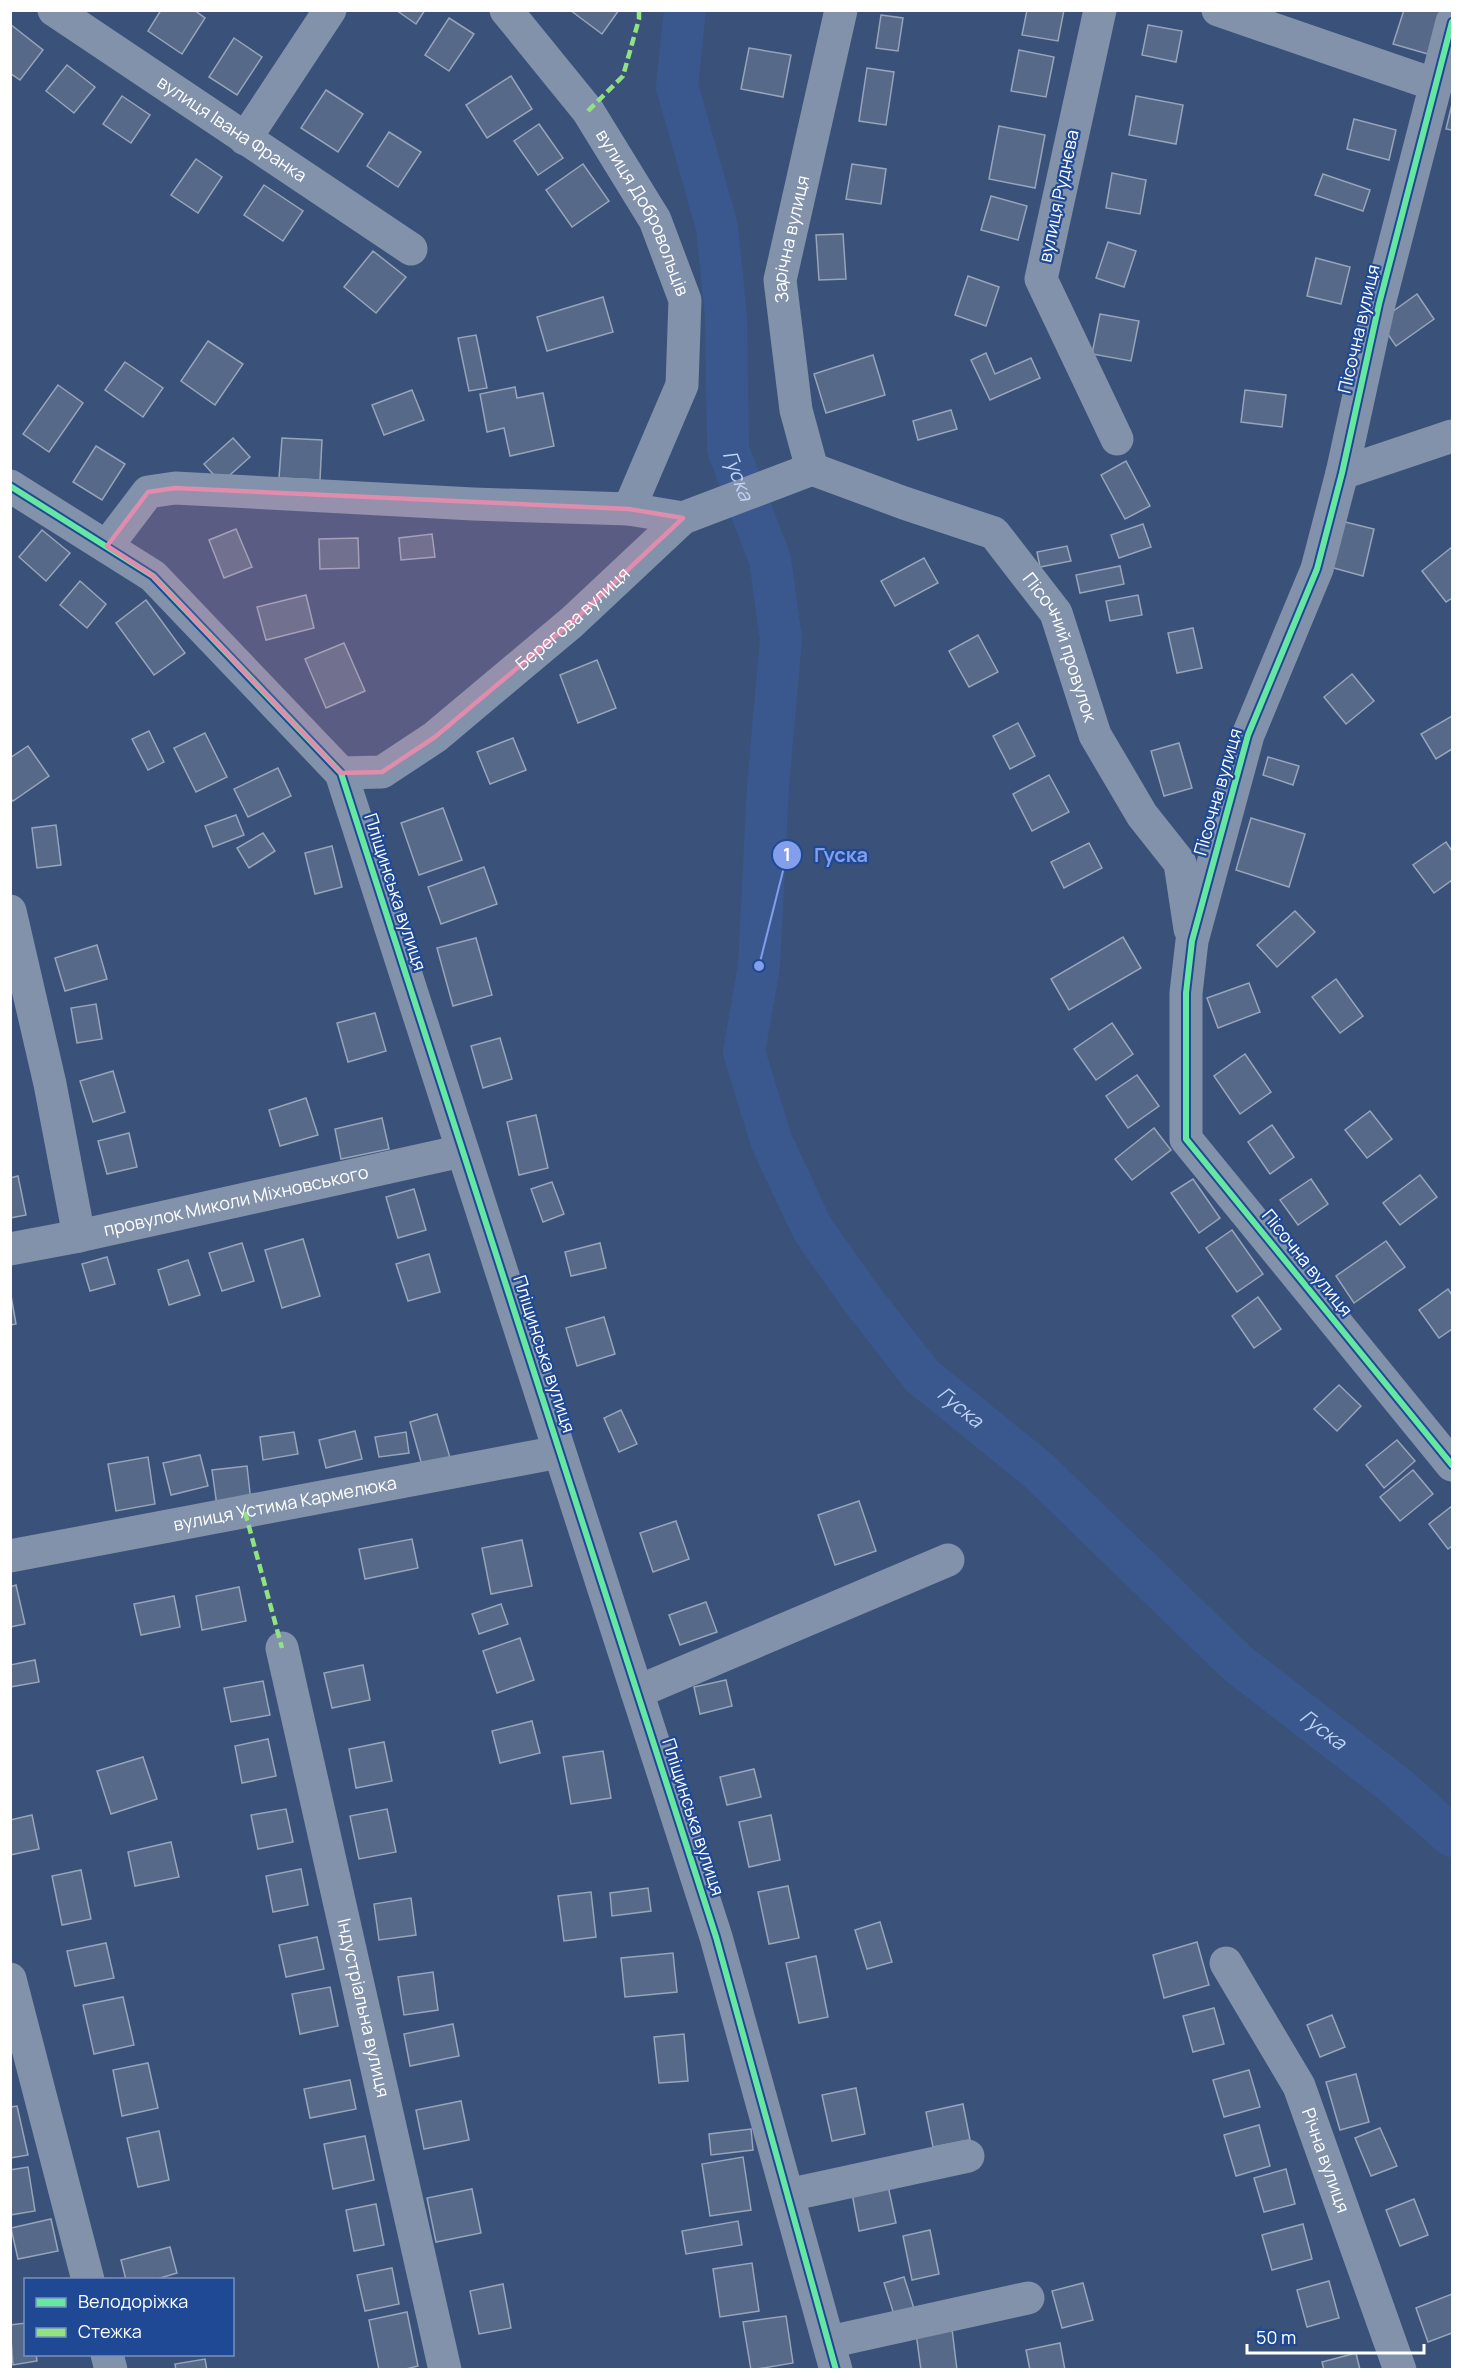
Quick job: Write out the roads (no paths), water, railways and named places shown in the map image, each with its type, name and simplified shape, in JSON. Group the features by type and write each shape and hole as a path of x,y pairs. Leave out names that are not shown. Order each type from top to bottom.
{"street":[{"name":"вулиця Івана Франка","path":"54,10 411,249"},
{"path":"245,139 330,10"},
{"name":"вулиця Добровольців","path":"506,10 588,111 655,220 685,300 682,385 629,508"},
{"name":"Зарічна вулиця","path":"812,469 796,410 780,280 840,10"},
{"name":"вулиця Руднєва","path":"1100,10 1041,279 1117,439"},
{"path":"1218,10 1436,85"},
{"name":"Пісочна вулиця","path":"1452,22 1379,304 1342,473 1317,569 1248,735 1192,941 1186,993 1186,1139 1452,1464"},
{"path":"1342,473 1452,436"},
{"name":"Берегова вулиця","path":"341,774 382,772 435,737 572,622 683,518 812,469"},
{"name":"Пісочний провулок","path":"812,469 994,533 1056,614 1095,735 1142,814 1180,863 1192,941"},
{"name":"Пліщинська вулиця","path":"10,486 153,576 341,774 716,1937 832,2356"},
{"path":"107,546 148,492 175,488 473,504 629,508 683,518"},
{"path":"10,910 50,1084 79,1236"},
{"name":"провулок Миколи Міхновського","path":"10,1249 79,1236 462,1151"},
{"name":"вулиця Устима Кармелюка","path":"10,1556 560,1452"},
{"path":"637,1692 948,1560"},
{"name":"Індустріальна вулиця","path":"282,1648 446,2370"},
{"name":"Річна вулиця","path":"1226,1963 1299,2086 1400,2370"},
{"path":"10,1979 87,2278"},
{"path":"788,2195 968,2156"},
{"path":"832,2356 1028,2298"}],"waterway":[{"name":"Гуска","path":"685,10 677,86 717,227 726,316 728,449 770,560 781,639 768,786 759,966 744,1052 771,1140 812,1228 859,1295 922,1376 1039,1471 1237,1663 1396,1786 1452,1836"}],"place":[{"name":"Гуска","path":"759,966"}]}
